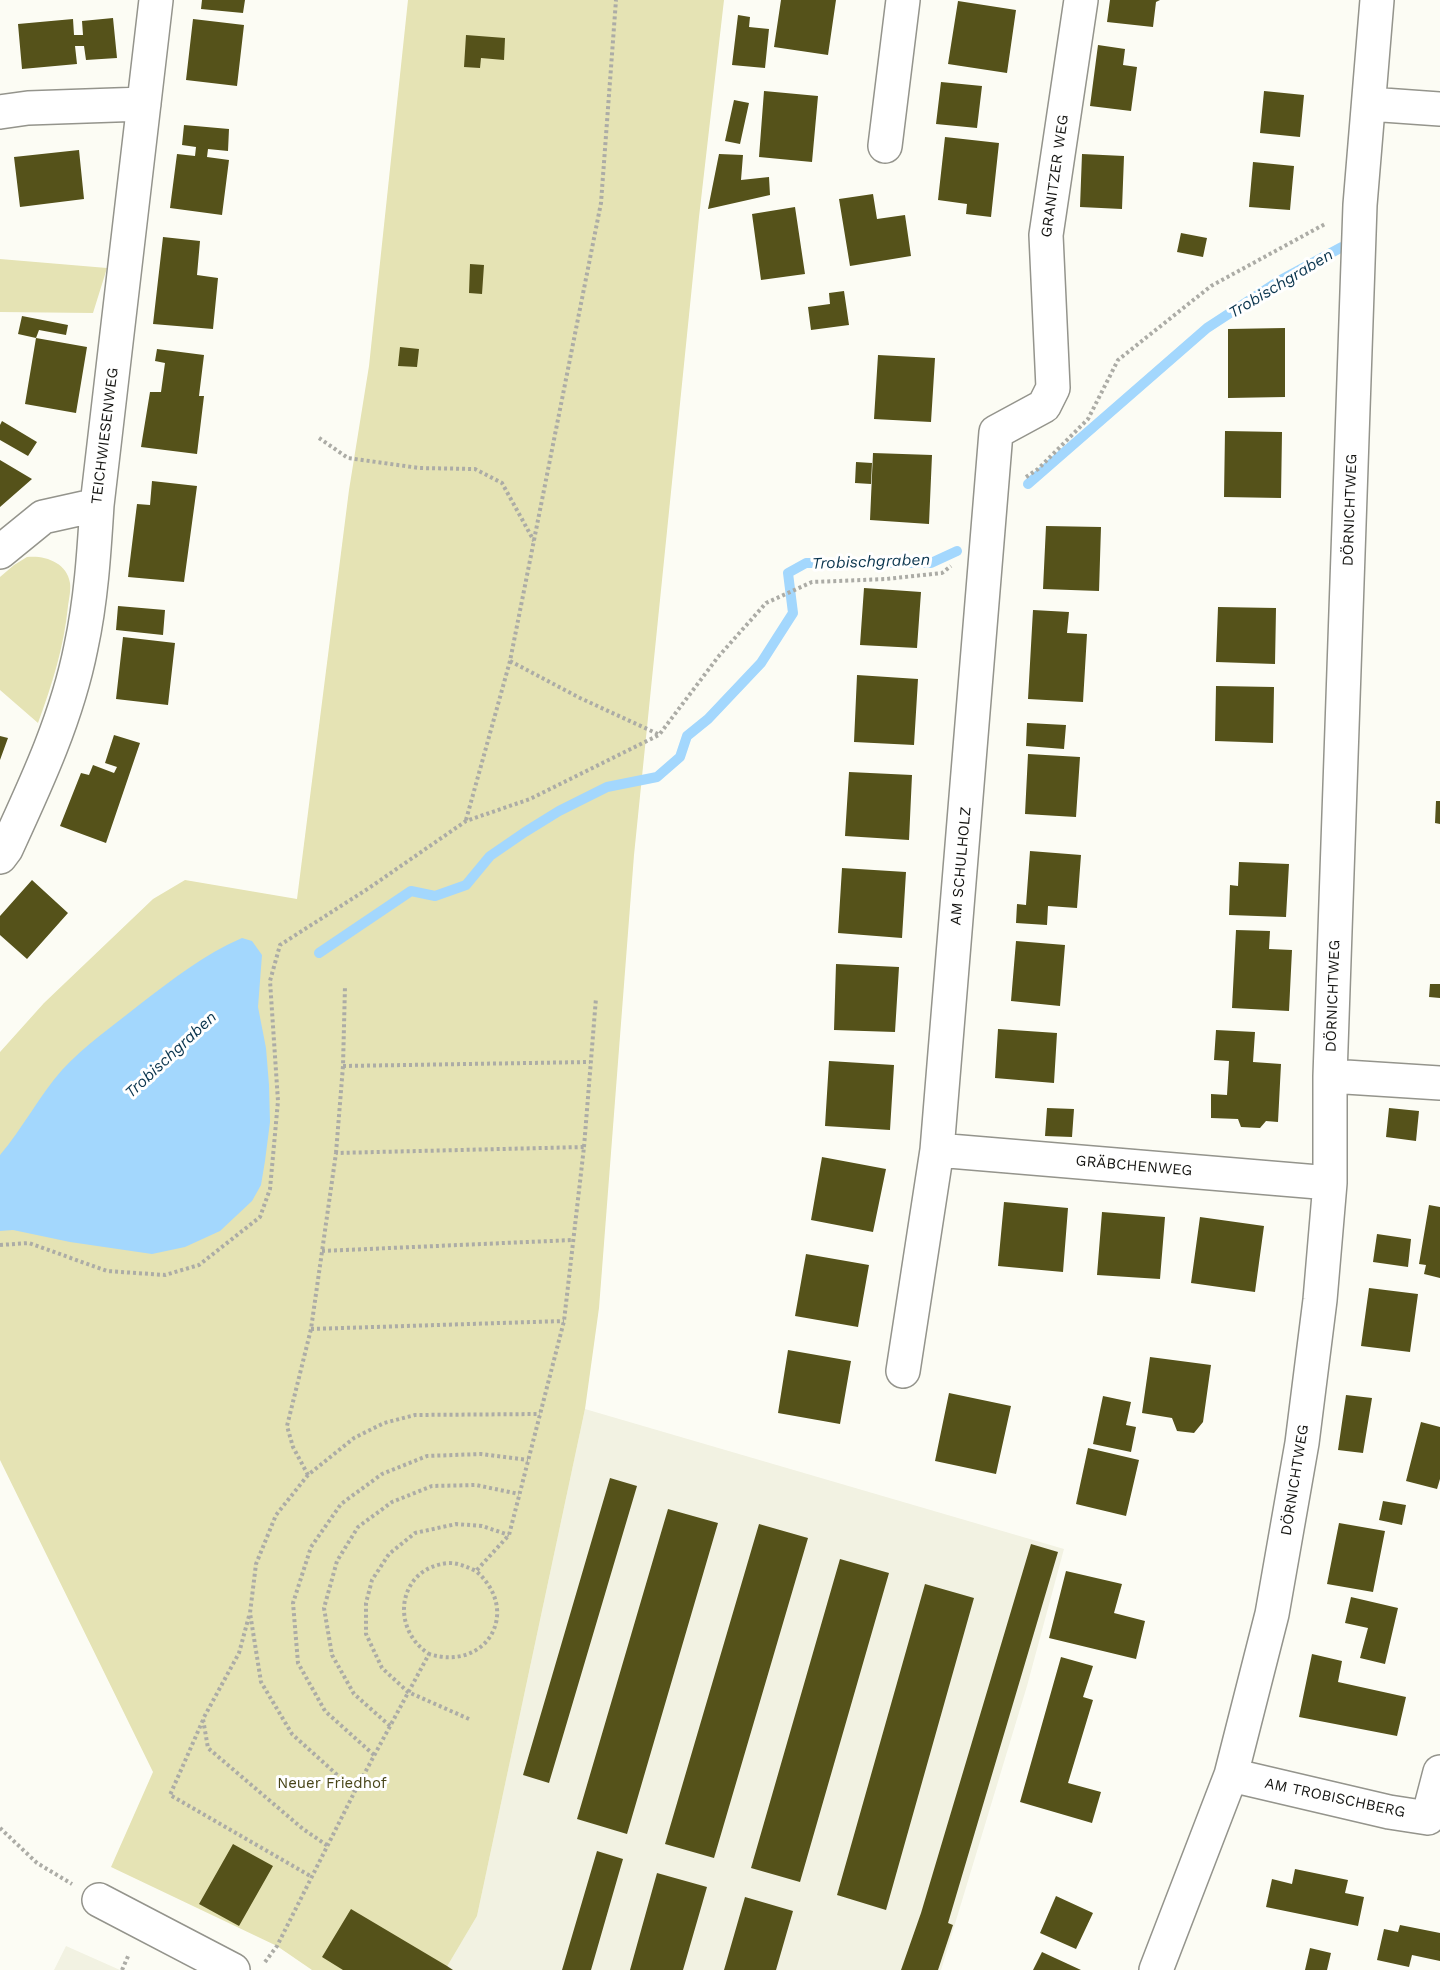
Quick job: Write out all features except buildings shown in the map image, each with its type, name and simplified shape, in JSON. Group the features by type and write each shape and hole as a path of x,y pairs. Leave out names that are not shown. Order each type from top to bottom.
{"street":[{"name":"TEICHWIESENWEG","path":"0,857 36,785 62,718 81,647 93,562 97,506 156,0"},
{"path":"885,146 903,0"},
{"name":"GRANITZER WEG","path":"1053,388 1046,235 1081,0"},
{"name":"DÖRNICHTWEG","path":"1156,1970 1230,1775 1272,1614 1302,1443 1320,1300 1330,1183 1330,1076 1360,205 1377,0"},
{"path":"0,111 144,104"},
{"path":"1369,104 1440,109"},
{"name":"AM SCHULHOLZ","path":"903,1371 937,1150 996,432 1044,405 1053,388"},
{"path":"0,552 43,517 97,506"},
{"path":"1330,1076 1440,1083"},
{"name":"GRÄBCHENWEG","path":"937,1150 1330,1183"},
{"name":"AM TROBISCHBERG","path":"1230,1775 1389,1812 1428,1818 1440,1772"},
{"path":"99,1900 233,1970"}],"path":[{"path":"466,821 510,661 601,203 616,0"},
{"path":"989,504 1038,469 1088,419 1118,360 1211,286 1360,205"},
{"path":"319,438 348,458 419,468 475,469 502,483 534,541"},
{"path":"0,1245 29,1243 107,1270 165,1275 199,1266 260,1217 270,1189 278,1101 270,981 280,945 369,888 466,821 530,799 659,735 718,657 766,603 812,582 886,579 942,573 988,540"},
{"path":"510,661 580,698 659,735"},
{"path":"308,1475 293,1447 287,1426 311,1329 336,1153 343,1066 345,986"},
{"path":"476,1571 509,1535 564,1321 584,1147 596,998"},
{"path":"343,1066 590,1062"},
{"path":"336,1153 584,1147"},
{"path":"322,1251 573,1240"},
{"path":"311,1329 564,1321"},
{"path":"312,1877 170,1795 203,1719 239,1653 250,1613 256,1564 276,1515 308,1475 354,1438 384,1423 415,1415 540,1414"},
{"path":"374,1755 325,1711 298,1663 293,1603 311,1547 342,1504 382,1474 427,1456 481,1454 528,1460"},
{"path":"390,1726 354,1694 332,1655 324,1608 337,1561 358,1527 392,1502 432,1486 476,1485 519,1494"},
{"path":"470,1719 408,1692 382,1668 366,1634 366,1603 372,1580 383,1562 389,1554 415,1533 456,1524 482,1526 509,1535"},
{"path":"448,1563 461,1564 476,1571 487,1581 494,1592 498,1614 495,1627 485,1644 464,1656 441,1658 429,1654 420,1648 410,1636 403,1616 405,1598 413,1581 427,1570 448,1563"},
{"path":"250,1613 261,1682 292,1734 355,1791"},
{"path":"259,1970 277,1946 355,1791 429,1654"},
{"path":"203,1719 208,1748 294,1822 328,1846"},
{"path":"0,1828 37,1863 99,1900"}],"shaded area":[{"path":"585,1409 1064,1549 1027,1686 941,1970 445,1970 477,1916"},
{"path":"66,1946 120,1970 54,1970"}],"green space":[{"name":"Neuer Friedhof","path":"408,0 724,0 699,217 634,855 599,1308 585,1409 477,1916 445,1970 312,1970 277,1946 111,1867 153,1772 0,1460 0,1052 44,1003 153,899 185,880 297,899 349,490 369,366"},
{"path":"0,259 107,268 93,313 0,312"},
{"path":"27,557 40,557 60,565 68,576 70,586 60,651 38,723 0,690 0,577"}],"water":[{"path":"242,938 252,941 262,955 258,1007 266,1048 269,1085 270,1122 265,1161 261,1185 252,1201 220,1231 185,1247 152,1254 70,1242 13,1230 0,1231 0,1155 62,1070 90,1044 164,986 201,960"}],"waterway":[{"name":"Trobischgraben","path":"1028,484 1207,328 1279,281 1342,247"},
{"name":"Trobischgraben","path":"319,953 411,891 435,896 466,885 490,856 559,811 607,787 657,777 680,757 687,736 708,719 761,663 793,613 788,573 806,563 931,563 957,551"}]}
